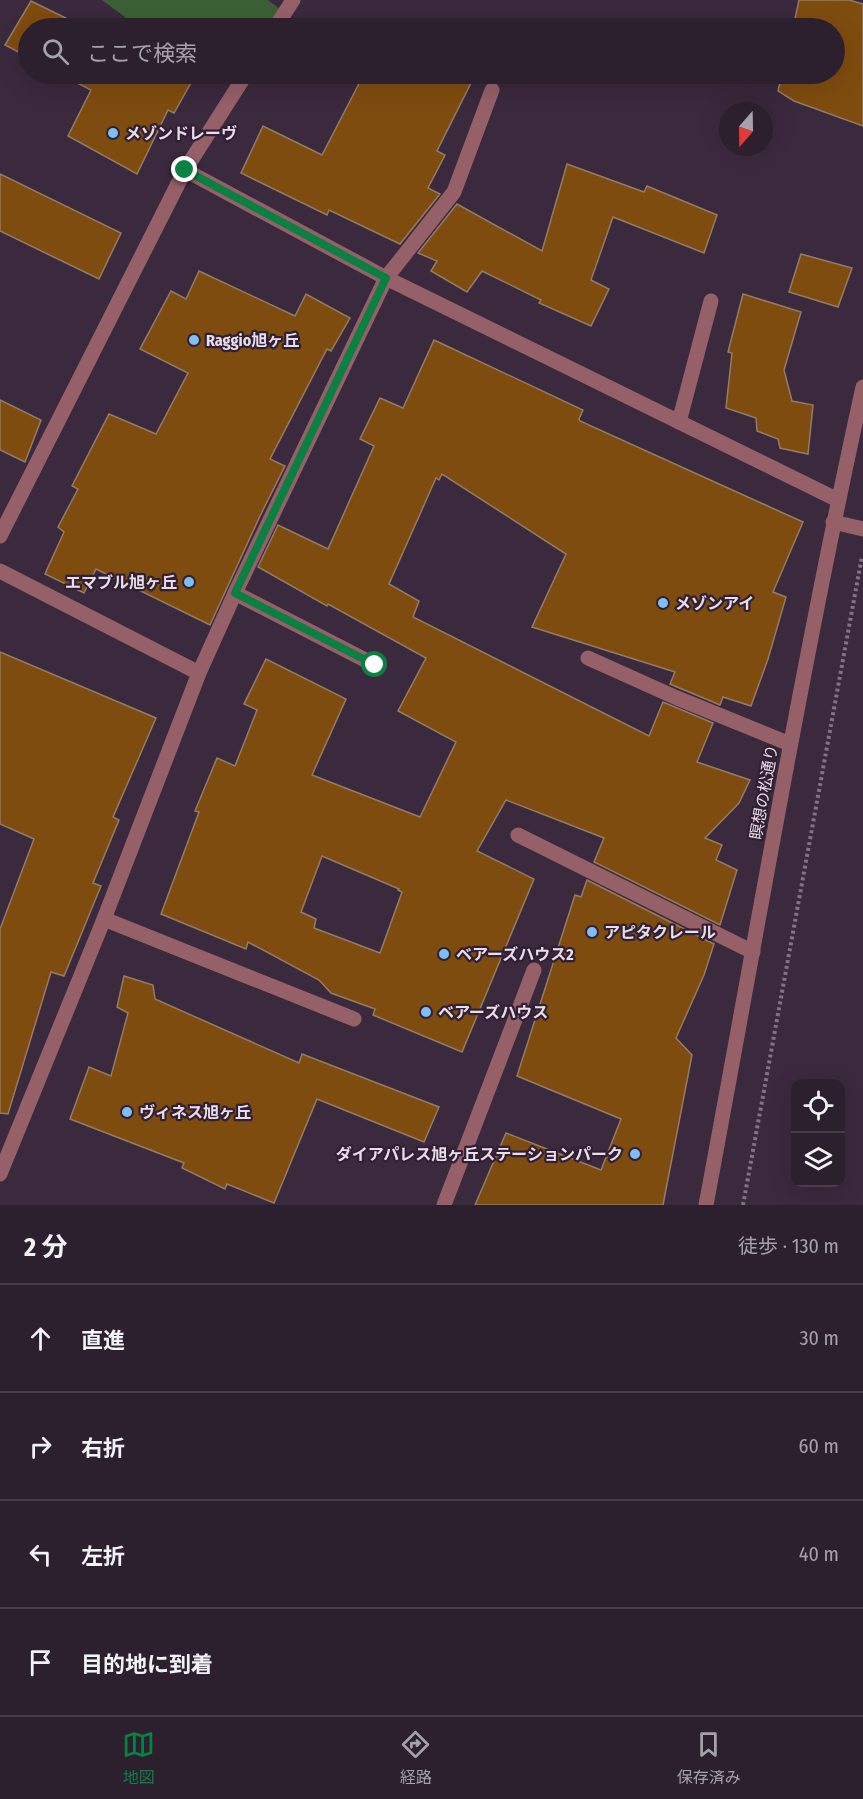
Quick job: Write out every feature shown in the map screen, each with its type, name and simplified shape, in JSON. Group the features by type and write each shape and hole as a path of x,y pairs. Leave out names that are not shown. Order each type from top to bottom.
{"street":[{"path":"281,18 293,0"},
{"path":"0,536 185,170 240,84"},
{"path":"0,1174 104,918 199,673 235,593 386,278 454,192 492,90"},
{"path":"185,170 386,278 838,500"},
{"path":"679,422 711,301"},
{"name":"瞑想の松通り","path":"706,1205 790,744 833,522 863,387"},
{"path":"833,522 863,529"},
{"path":"0,571 199,673"},
{"path":"235,593 375,665"},
{"path":"588,658 677,698 790,744"},
{"path":"518,835 753,952"},
{"path":"104,918 354,1019"},
{"path":"444,1205 534,970"}],"path":[{"path":"743,1205 863,549"}],"green space":[{"path":"102,0 268,0 288,15 286,18 126,18"}],"building":[{"path":"799,0 849,0 863,4 863,126 794,101 778,91 780,84 845,84 845,18 795,18"},
{"path":"31,1 66,18 21,18"},
{"path":"18,23 18,52 5,45"},
{"path":"79,84 190,84 174,113 168,110 137,174 68,136 91,90"},
{"path":"359,84 470,84 437,151 445,155 428,188 440,194 400,244 329,210 327,215 241,173 263,126 322,155"},
{"path":"567,164 644,192 647,186 717,215 704,253 613,217 591,280 609,289 591,326 539,303 541,300 482,271 467,292 431,271 437,261 418,253 457,204 542,251"},
{"path":"0,174 121,233 99,279 0,231"},
{"path":"801,254 852,268 838,307 789,292"},
{"path":"199,271 295,316 306,294 350,318 331,351 327,349 270,459 285,466 210,625 96,569 84,593 45,574 64,532 58,527 78,489 72,486 109,414 156,434 188,373 140,349 171,291 186,299"},
{"path":"743,294 801,312 784,370 792,401 813,405 808,454 780,448 778,439 757,431 756,418 726,408 732,353 728,352"},
{"path":"434,340 583,410 580,421 803,522 773,592 786,597 768,659 751,706 723,697 720,705 670,684 675,672 532,627 566,554 442,474 439,480 436,478 389,584 419,601 413,617 649,736 663,702 713,723 697,762 750,780 739,803 705,838 722,845 716,860 737,870 720,925 594,862 604,838 506,800 477,851 534,879 462,1052 373,1015 375,1009 331,993 319,980 248,942 246,949 161,914 199,812 195,811 217,758 235,766 257,710 244,704 266,659 346,699 312,775 420,817 456,742 398,711 426,658 258,567 278,525 328,549 374,446 360,439 380,398 403,408","holes":["322,856 402,892 380,953 314,928 316,919 301,912"]},
{"path":"0,400 41,420 25,462 0,450"},
{"path":"0,652 156,718 113,817 119,820 93,883 101,886 64,976 51,972 8,1114 0,1113 0,929 34,839 0,824"},
{"path":"587,880 714,944 704,975 676,1038 692,1055 663,1205 475,1205 506,1133 601,1170 621,1119 517,1076 575,895 581,897"},
{"path":"124,976 153,985 155,999 299,1063 302,1054 439,1107 424,1142 317,1099 274,1203 227,1184 225,1189 182,1168 184,1163 70,1119 89,1067 111,1076 128,1013 117,1007"}],"place":[{"name":"メゾンドレーヴ","path":"113,133"},
{"name":"Raggio旭ヶ丘","path":"194,340"},
{"name":"エマブル旭ヶ丘","path":"189,582"},
{"name":"メゾンアイ","path":"663,603"},
{"name":"アピタクレール","path":"592,932"},
{"name":"ベアーズハウス2","path":"444,954"},
{"name":"ベアーズハウス","path":"426,1012"},
{"name":"ヴィネス旭ヶ丘","path":"127,1112"},
{"name":"ダイアパレス旭ヶ丘ステーションパーク","path":"635,1154"}],"route":[{"path":"185,170 386,278 235,593 375,665"}]}
